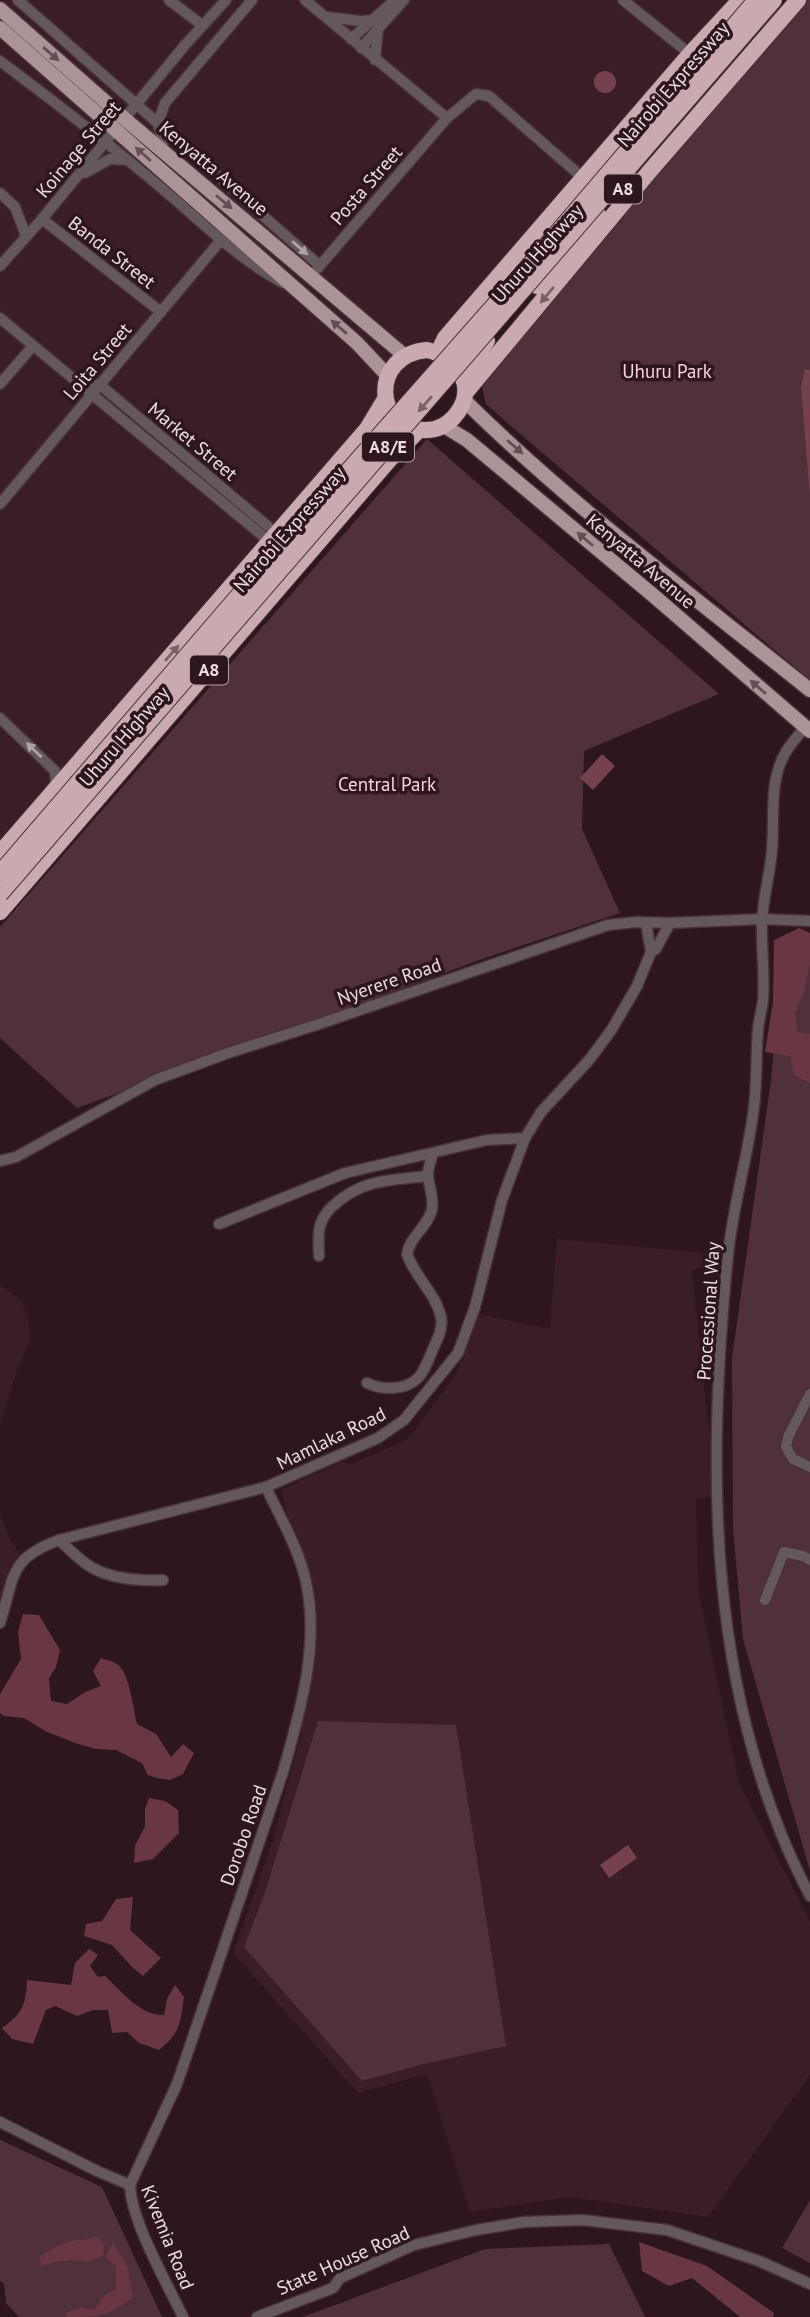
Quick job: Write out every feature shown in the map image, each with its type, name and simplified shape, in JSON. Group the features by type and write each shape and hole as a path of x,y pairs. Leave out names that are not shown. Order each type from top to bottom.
{"highway":[{"name":"Uhuru Highway","path":"438,353 445,338 690,54 740,0"},
{"name":"Nairobi Expressway","path":"0,873 757,0"},
{"name":"Nairobi Expressway","path":"0,894 774,0"},
{"name":"Uhuru Highway","path":"465,390 480,349 786,0"},
{"path":"387,375 394,364 415,351 438,353 449,359 457,368 465,390 798,0"},
{"name":"A8","path":"385,399 387,375"},
{"name":"A8","path":"444,426 458,413 465,390"},
{"name":"Uhuru Highway","path":"0,853 367,429 385,399"},
{"path":"385,399 395,418 406,426 419,430 444,426"},
{"name":"Uhuru Highway","path":"0,912 390,459 419,430"}],"main road":[{"name":"Kenyatta Avenue","path":"0,9 116,131 164,150 315,270 405,356"},
{"name":"Kenyatta Avenue","path":"0,28 357,342 387,375"},
{"name":"Kenyatta Avenue","path":"465,390 491,427 607,527 810,690"},
{"name":"Kenyatta Avenue","path":"444,426 467,440 808,729"},
{"path":"686,624 703,604"}],"street":[{"name":"Kenyatta Avenue","path":"18,0 158,124 315,270"},
{"path":"169,0 202,25"},
{"path":"164,150 158,124 165,103 252,0"},
{"path":"305,0 447,118"},
{"path":"361,48 394,0"},
{"path":"351,39 377,24 404,0"},
{"path":"623,0 690,54"},
{"name":"Koinage Street","path":"0,266 43,219 202,25 223,4 233,21"},
{"path":"324,16 377,24"},
{"path":"375,60 377,24"},
{"path":"181,52 195,66"},
{"name":"Kenyatta Avenue","path":"0,61 116,131 128,160 221,240 263,272 298,291"},
{"name":"Posta Street","path":"315,270 447,118 476,94 489,96 583,178"},
{"path":"76,179 110,159 128,160"},
{"path":"0,193 15,207 26,236"},
{"name":"Banda Street","path":"43,219 161,312"},
{"name":"Loita Street","path":"0,504 92,389 221,240"},
{"name":"Market Street","path":"0,318 92,389 263,536 272,538"},
{"path":"0,384 33,346"},
{"path":"0,718 55,771 56,788"},
{"name":"Processional Way","path":"808,729 786,751 773,797 771,861 762,919 763,998 758,1029 754,1110 736,1194 728,1255 719,1370 716,1496 723,1600 738,1694 751,1747 773,1811 794,1866 810,1896"},
{"name":"Nyerere Road","path":"0,1161 16,1157 155,1080 608,925 762,919 810,921"},
{"path":"646,923 651,952"},
{"name":"Mamlaka Road","path":"0,1623 15,1570 35,1549 60,1540 266,1487 353,1450 395,1428 411,1413 458,1353 471,1320 502,1200 525,1138 541,1112 590,1059 612,1029 651,952 656,949 670,923"},
{"path":"219,1224 345,1173 487,1140 525,1138"},
{"path":"367,1382 383,1389 415,1381 440,1334 441,1320 436,1304 407,1254 410,1243 428,1220 431,1211 428,1176 433,1153"},
{"path":"319,1256 321,1223 326,1212 341,1199 358,1187 373,1183 428,1176"},
{"path":"810,1394 788,1437 786,1447 795,1461 810,1467"},
{"name":"Dorobo Road","path":"131,2185 177,2084 297,1724 309,1658 309,1599 301,1563 266,1487"},
{"path":"60,1540 87,1564 103,1572 140,1581 163,1580"},
{"path":"765,1600 784,1552 810,1560"},
{"name":"Kivemia Road","path":"0,2122 97,2171 131,2185 131,2198 140,2225 183,2317"},
{"name":"State House Road","path":"257,2317 333,2288 340,2278 414,2245 524,2222 583,2220 667,2230 759,2261 810,2284"}],"shaded area":[{"path":"0,0 765,0 0,870"},
{"path":"605,71 613,74 616,82 613,90 605,93 597,90 594,82 597,74"},
{"path":"805,369 810,370 810,497 801,387"},
{"path":"602,754 615,766 593,790 580,778"},
{"path":"799,928 810,933 810,963 804,991 795,1013 797,1032 810,1034 810,1083 794,1075 790,1056 765,1052 773,1002 774,940"},
{"path":"557,1239 728,1255 692,1271 716,1496 696,1499 699,1594 739,1783 810,1921 810,2075 708,2217 570,2197 470,2212 427,2074 358,2093 233,1953 272,1843 301,1734 307,1663 301,1566 281,1490 340,1462 352,1464 408,1439 456,1374 479,1314 550,1329"},
{"path":"0,1285 21,1300 28,1317 30,1340 18,1367 0,1426"},
{"path":"0,1514 10,1539 21,1555 10,1565 0,1601"},
{"path":"23,1614 39,1615 60,1650 56,1667 49,1678 51,1701 67,1704 85,1692 101,1686 93,1671 101,1658 115,1663 128,1683 137,1724 156,1734 171,1757 183,1744 194,1753 183,1774 170,1780 148,1775 142,1763 116,1750 96,1749 78,1744 47,1732 24,1718 4,1716 0,1713 0,1694 21,1659 18,1632"},
{"path":"149,1798 165,1801 178,1810 179,1833 153,1859 134,1863 135,1846 145,1826 145,1809"},
{"path":"628,1845 637,1858 609,1878 600,1865"},
{"path":"133,1897 130,1930 161,1958 143,1976 112,1945 84,1936 86,1924 102,1921 116,1899"},
{"path":"89,1949 98,1955 90,1966 98,1977 105,1976 132,2002 147,2012 164,2015 167,1999 175,1985 184,1997 178,2027 172,2038 159,2050 139,2043 127,2032 112,2033 108,2010 93,2010 77,2016 55,2006 46,2010 33,2044 12,2039 2,2028 22,2008 27,1980 71,1985 75,1963"},
{"path":"98,2236 104,2245 103,2256 87,2262 64,2261 41,2267 40,2256 54,2248 68,2242"},
{"path":"639,2242 707,2266 774,2313 773,2317 740,2317 692,2278 669,2286 642,2271"},
{"path":"113,2243 128,2268 133,2297 116,2309 102,2314 67,2317 65,2313 82,2307 94,2310 105,2295 116,2289 116,2267 106,2257"}],"green space":[{"name":"Uhuru Park","path":"798,0 810,0 810,680 486,404 480,378"},
{"name":"Central Park","path":"427,439 719,694 584,751 582,829 620,913 485,958 77,1108 0,1038 0,927"},
{"path":"783,940 810,941 810,1871 743,1639 733,1529 732,1358 771,1080"},
{"path":"318,1721 456,1725 506,2046 362,2081 244,1947 264,1895"},
{"path":"0,2140 102,2187 162,2317 19,2317 6,2303 4,2284 0,2281"},
{"path":"810,2200 810,2263 782,2248"},
{"path":"609,2244 645,2317 303,2317 485,2249"}]}
